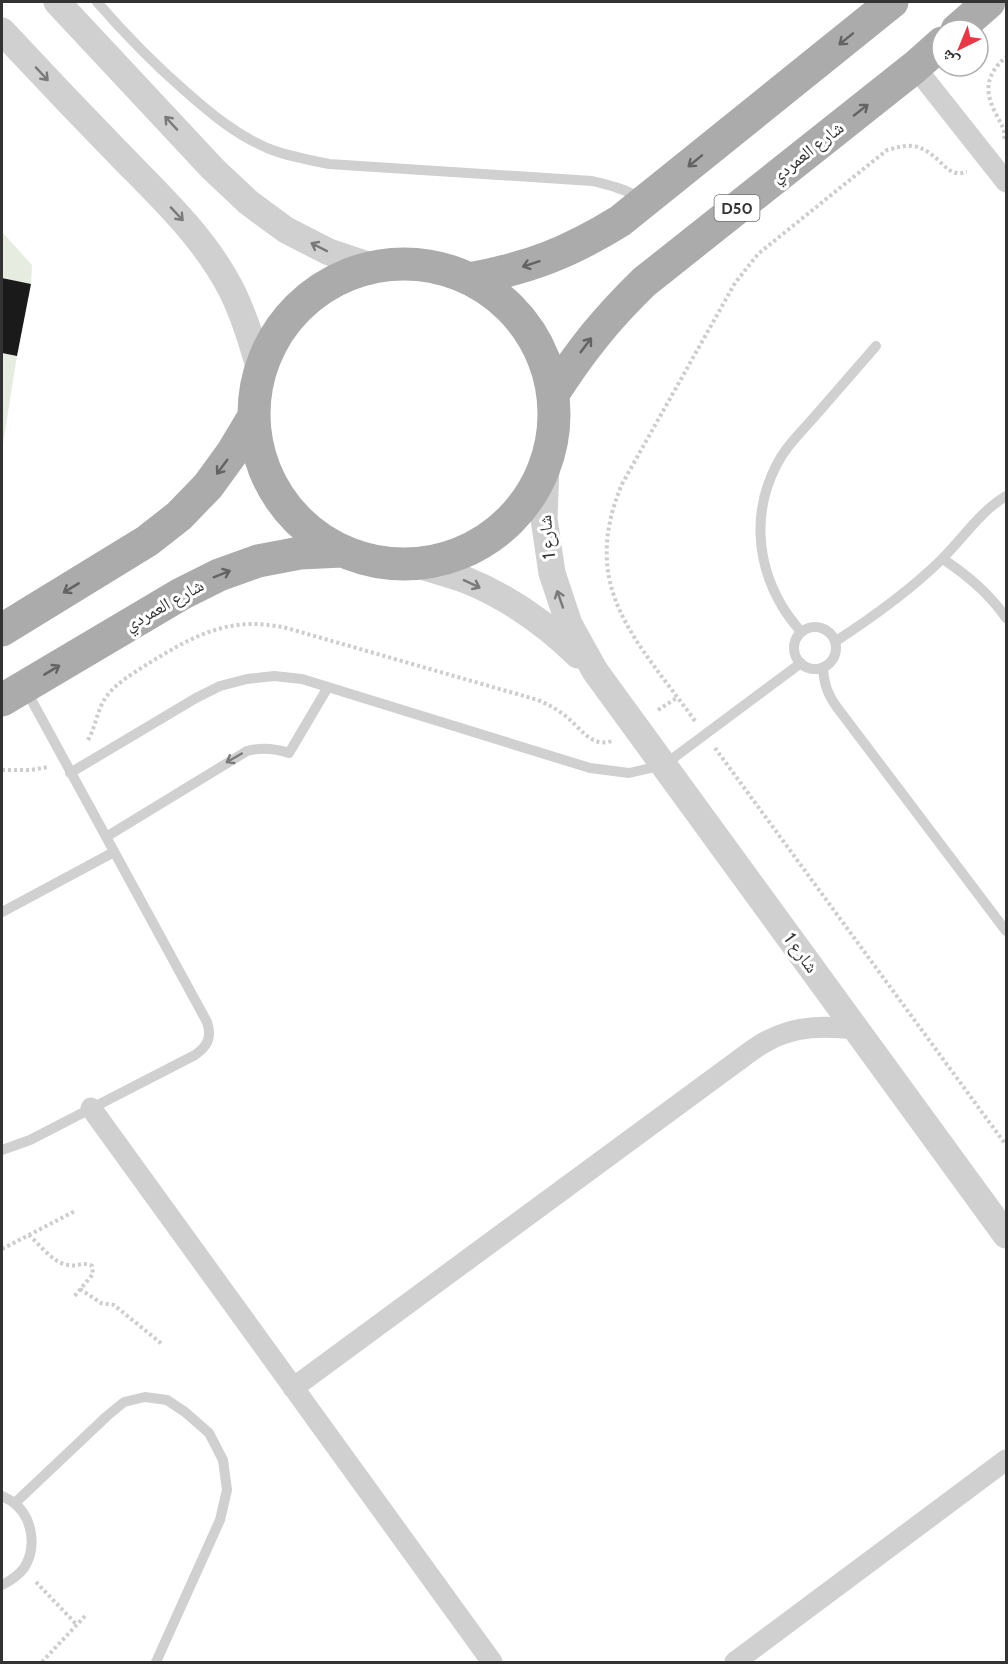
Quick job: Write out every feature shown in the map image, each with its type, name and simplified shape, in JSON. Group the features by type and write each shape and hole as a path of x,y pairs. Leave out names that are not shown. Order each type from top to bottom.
{"main road":[{"path":"971,18 989,2"},
{"path":"469,279 522,267 563,253 620,221 877,9"},
{"name":"شارع العمردي","path":"553,394 594,334 644,282 930,54"},
{"path":"407,264 439,268 469,279 500,299 525,326 543,358 553,394 554,418 552,442 546,466 525,504 495,534 459,555 417,564 391,564 366,560 342,551 313,534 289,511 270,483 258,451 253,418 255,394 260,370 273,340 291,314 315,292 343,276 374,267 407,264"},
{"path":"2,630 147,542 178,516 208,486 232,453 253,418"},
{"name":"شارع العمردي","path":"13,693 181,594 219,575 258,561 300,553 342,551"}],"street":[{"path":"57,2 213,169 248,202 286,231 329,252 374,267"},
{"path":"2,31 180,217 208,251 230,288 248,328 260,370"},
{"path":"915,67 1006,182"},
{"name":"شارع 1","path":"546,466 544,519 552,573 569,624 595,671 1006,1234"},
{"name":"شارع 1","path":"417,564 466,580 513,604 557,635 595,671"},
{"path":"293,1388 768,1040 796,1030 826,1026 856,1029"},
{"path":"91,1108 492,1662"},
{"path":"735,1662 1006,1460"}],"lane":[{"path":"97,2 161,70 212,115 239,133 268,148 298,158 329,164 592,181 629,192 645,202"},
{"path":"801,632 782,606 768,577 761,546 760,514 777,465 791,443 876,346"},
{"path":"836,640 913,587 942,559 981,514 1006,496"},
{"path":"942,559 965,574 985,592 1006,618"},
{"path":"807,627 825,628 836,640 835,657 824,668 815,670 807,668 795,656 795,639 807,627"},
{"path":"70,773 220,686 247,679 274,676 302,679 590,768 629,773 664,765 801,663"},
{"path":"824,668 824,682 836,706 1006,931"},
{"path":"106,837 247,751 261,747 275,748 289,753 328,687"},
{"path":"3,1146 30,1140 203,1050 209,1041 210,1031 70,773 13,693"},
{"path":"2,912 114,852"},
{"path":"15,1503 124,1402 145,1397 167,1400 186,1412 209,1432 223,1460 227,1490 220,1520 156,1662"},
{"path":"2,1496 15,1503 26,1517 32,1534 31,1552 24,1568 2,1585"}],"path":[{"path":"1006,57 993,71 988,85 989,99 1005,134 1002,143 985,157 966,172 957,173 950,171 927,150 914,146 900,146 887,150 758,254 735,283 622,484 613,506 606,553 615,601 625,623 1006,1145"},
{"path":"2,1249 75,1211"},
{"path":"29,1235 59,1262 76,1266 85,1263 92,1266 93,1274 74,1298"},
{"path":"80,1289 101,1303 114,1305 162,1344"},
{"path":"24,1568 77,1625"},
{"path":"42,1662 85,1616"}],"shaded area":[{"path":"2,232 32,265 31,284 2,278"},
{"path":"2,353 17,356 2,450"}],"building":[{"path":"2,278 31,284 17,356 2,353"}]}
